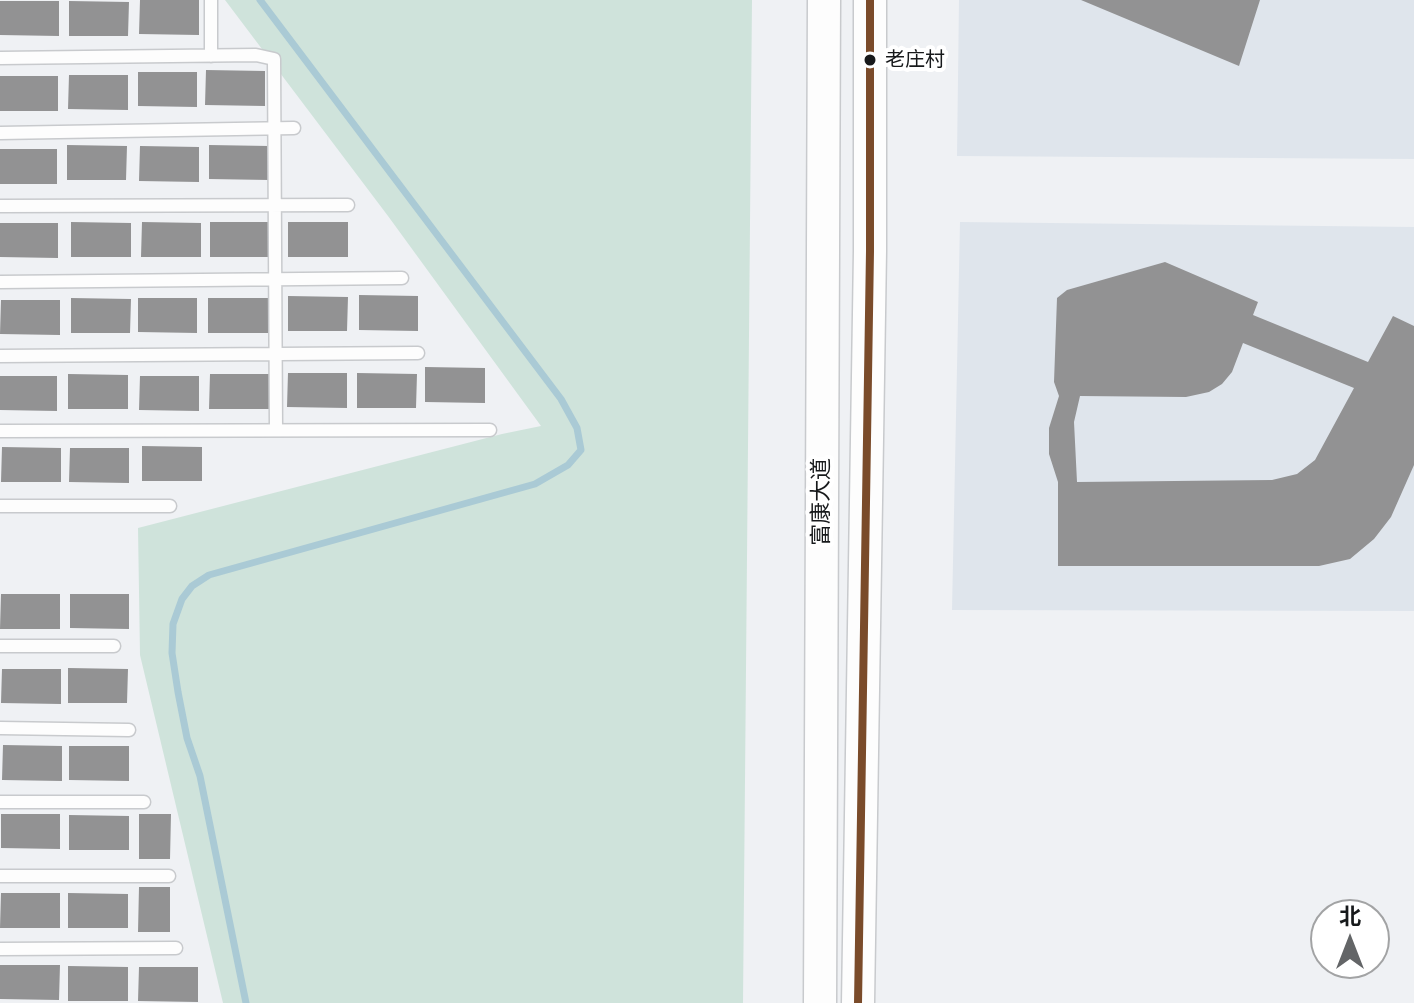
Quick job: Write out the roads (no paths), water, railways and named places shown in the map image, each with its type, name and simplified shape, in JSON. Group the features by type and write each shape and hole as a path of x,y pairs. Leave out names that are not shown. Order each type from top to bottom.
{"street":[{"name":"富康大道","path":"820,1003 824,0"},
{"name":"富康大道","path":"858,1003 870,0"},
{"path":"823,113 870,113"},
{"path":"823,340 868,341"}],"lane":[{"path":"211,0 211,56"},
{"path":"0,58 256,55 274,59 276,430"},
{"path":"0,133 294,128"},
{"path":"0,206 348,205"},
{"path":"0,282 402,278"},
{"path":"0,356 418,353"},
{"path":"0,431 490,430"},
{"path":"0,506 170,506"},
{"path":"0,646 114,646"},
{"path":"0,728 129,730"},
{"path":"0,802 144,802"},
{"path":"0,876 169,876"},
{"path":"0,949 176,948"}],"waterway":[{"path":"246,1003 200,776 187,738 178,692 172,653 173,624 182,599 192,586 209,575 535,484 568,465 581,450 577,428 561,399 260,0"}],"place":[{"name":"老庄村","path":"870,60"}]}
